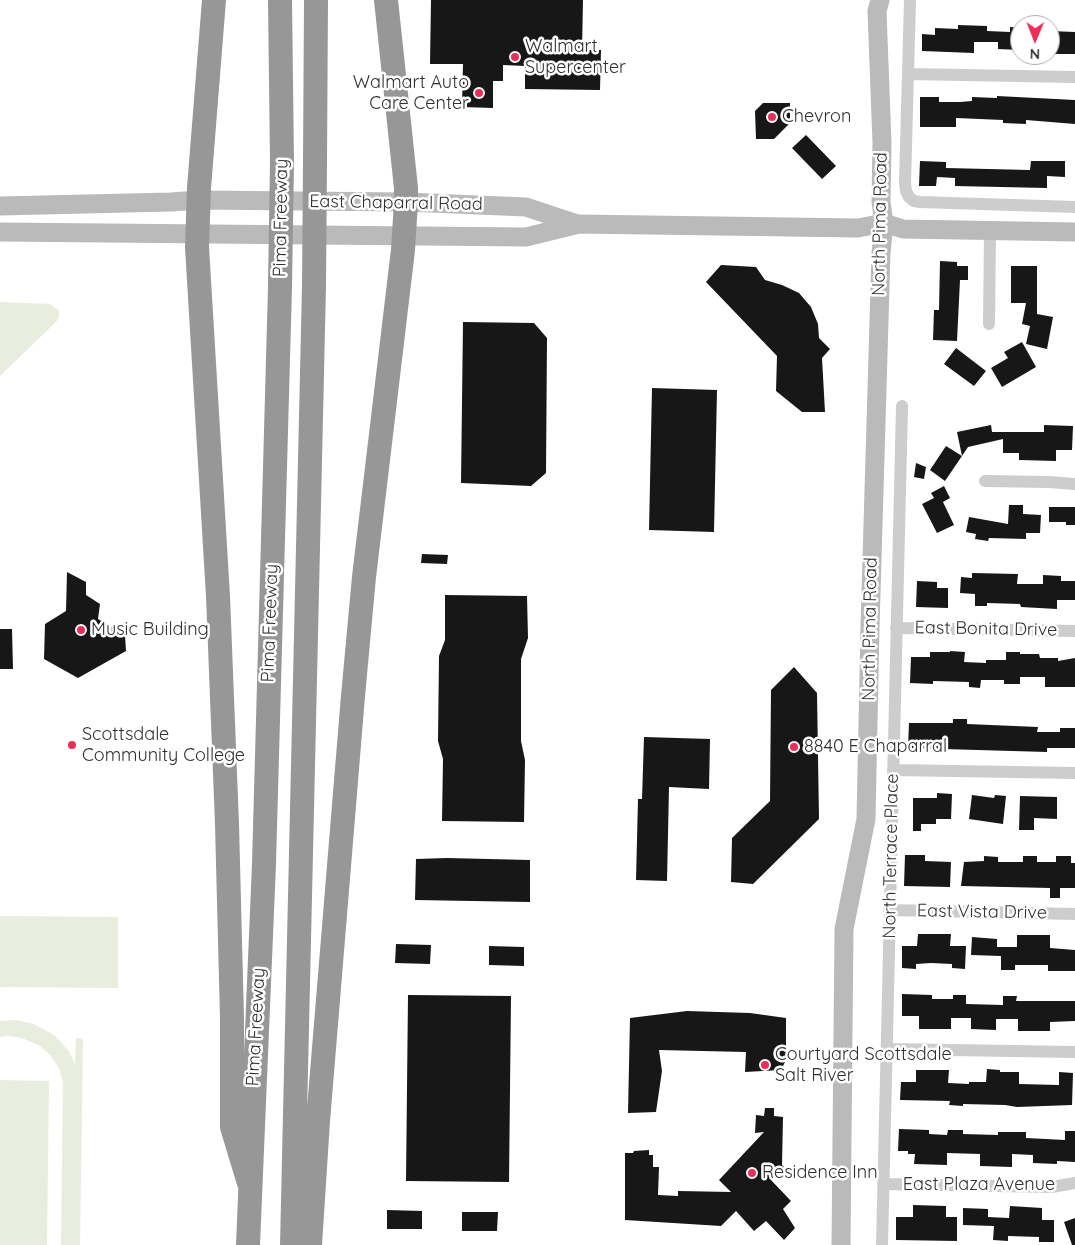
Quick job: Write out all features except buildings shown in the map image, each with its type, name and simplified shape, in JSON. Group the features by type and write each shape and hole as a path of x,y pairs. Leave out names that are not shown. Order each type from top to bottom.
{"highway":[{"path":"214,0 197,233 223,723 232,1018 232,1127 249,1183"},
{"name":"Pima Freeway","path":"248,1245 249,1183 264,864 280,286 282,162 280,0"},
{"name":"Pima Freeway","path":"292,1245 314,286 316,0"},
{"path":"310,1245 318,1120 364,577 404,237 406,188 386,0"}],"main road":[{"name":"North Pima Road","path":"841,1245 844,929 866,819 880,263 884,223 880,202 882,143 876,4"},
{"name":"East Chaparral Road","path":"0,206 199,200 406,202 526,207 579,224"},
{"name":"East Chaparral Road","path":"0,232 526,237 579,224 858,228 884,223 903,229 1075,232"}],"street":[{"name":"North Pima Road","path":"910,4 905,183 909,197 914,201 920,202 1075,207"},
{"path":"908,74 1075,77"},
{"path":"989,324 990,230"},
{"name":"North Terrace Place","path":"882,1245 902,406"},
{"path":"985,481 1075,484"},
{"name":"East Bonita Drive","path":"896,628 1075,631"},
{"path":"893,770 1075,774"},
{"name":"East Vista Drive","path":"889,910 1075,914"},
{"path":"887,1049 1075,1052"},
{"name":"East Plaza Avenue","path":"883,1184 1052,1187 1075,1183"}],"shaded area":[{"path":"0,302 50,304 59,311 59,317 0,376"},
{"path":"0,916 118,917 118,988 0,987"},
{"path":"17,1020 34,1024 54,1035 69,1051 75,1065 76,1038 83,1039 80,1245 61,1245 63,1082 59,1068 50,1055 40,1046 22,1038 0,1037 0,1021"},
{"path":"0,1080 49,1081 47,1245 0,1245"}],"place":[{"name":"Walmart Supercenter","path":"515,57"},
{"name":"Walmart Auto Care Center","path":"479,93"},
{"name":"Chevron","path":"772,117"},
{"name":"Music Building","path":"81,630"},
{"name":"Scottsdale Community College","path":"72,745"},
{"name":"8840 E Chaparral","path":"794,747"},
{"name":"Courtyard Scottsdale Salt River","path":"765,1065"},
{"name":"Residence Inn","path":"752,1173"}]}
